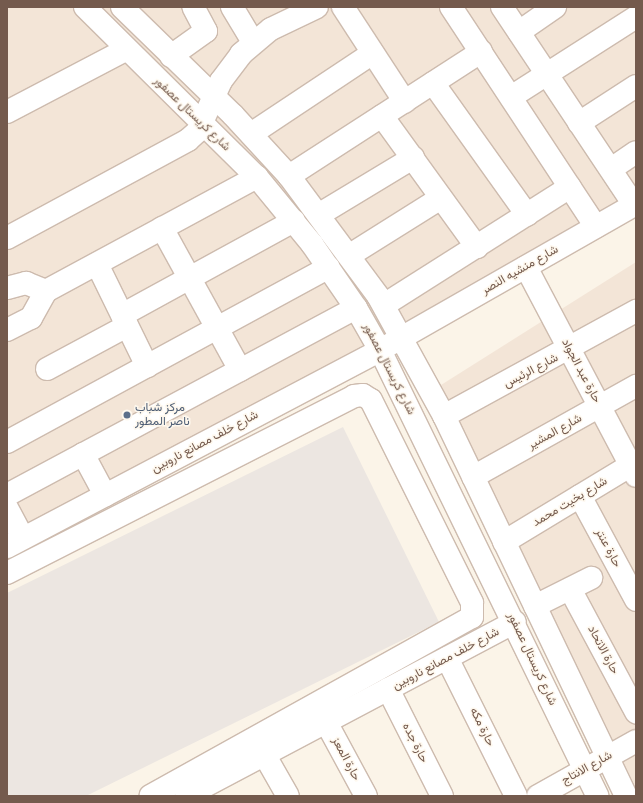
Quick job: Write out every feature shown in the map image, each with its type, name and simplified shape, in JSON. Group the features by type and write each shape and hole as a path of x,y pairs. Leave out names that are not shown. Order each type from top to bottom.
{"street":[{"name":"شارع كريستال عصفور","path":"85,7 125,50 257,177 294,221 329,267 356,308 380,350 515,622 598,796"},
{"name":"شارع كريستال عصفور","path":"122,7 214,96 289,176 320,214 384,305 403,337 444,416 626,796"},
{"path":"171,56 206,31 193,7"},
{"path":"232,7 253,42"},
{"path":"7,238 188,140 203,124 214,96 230,67 253,42 271,29 317,7"},
{"path":"343,7 404,102"},
{"path":"451,7 596,226"},
{"path":"502,7 610,170 635,204"},
{"path":"518,32 555,7"},
{"path":"511,97 636,17"},
{"path":"7,112 125,50"},
{"path":"289,176 481,52"},
{"path":"251,134 373,53"},
{"path":"433,83 527,214"},
{"path":"579,123 636,86"},
{"path":"382,116 477,246"},
{"path":"610,170 636,152"},
{"path":"320,214 413,158"},
{"path":"7,330 31,318 46,291 257,177"},
{"path":"384,305 570,187"},
{"path":"350,255 441,198"},
{"name":"شارع منشيه النصر","path":"403,337 635,204"},
{"path":"48,369 125,321 189,278 294,221"},
{"path":"162,228 240,370"},
{"path":"97,264 146,366"},
{"path":"7,442 329,267"},
{"name":"حارة عبد الجواد","path":"526,267 634,468"},
{"path":"7,288 26,283 46,291"},
{"path":"7,495 356,308"},
{"name":"شارع الرئيس","path":"444,416 570,351 636,311"},
{"name":"شارع خلف مصانع ناروبين","path":"15,542 403,337"},
{"name":"شارع المشير","path":"473,477 636,386"},
{"path":"7,573 354,396 363,395 371,400 472,603 472,617 152,796"},
{"path":"83,454 105,495"},
{"name":"شارع بخيت محمد","path":"504,542 580,496 634,468"},
{"name":"حارة عنتر","path":"580,496 636,600"},
{"path":"7,508 15,542"},
{"path":"535,606 591,578"},
{"name":"حارة الاتحاد","path":"570,589 636,712"},
{"name":"شارع خلف مصانع ناروبين","path":"199,793 264,754 515,622"},
{"name":"حارة مكه","path":"447,658 516,796"},
{"name":"حارة جده","path":"388,689 442,796"},
{"name":"حارة المعز","path":"326,722 366,796"},
{"name":"شارع الانتاج","path":"538,796 636,741"},
{"path":"264,754 288,796"}],"shaded area":[{"path":"7,7 636,7 636,212 7,558"},
{"path":"636,262 636,788 441,385"},
{"path":"343,427 439,622 86,796 7,796 7,593"}],"place":[{"name":"مركز شباب ناصر المطور","path":"127,415"}]}
